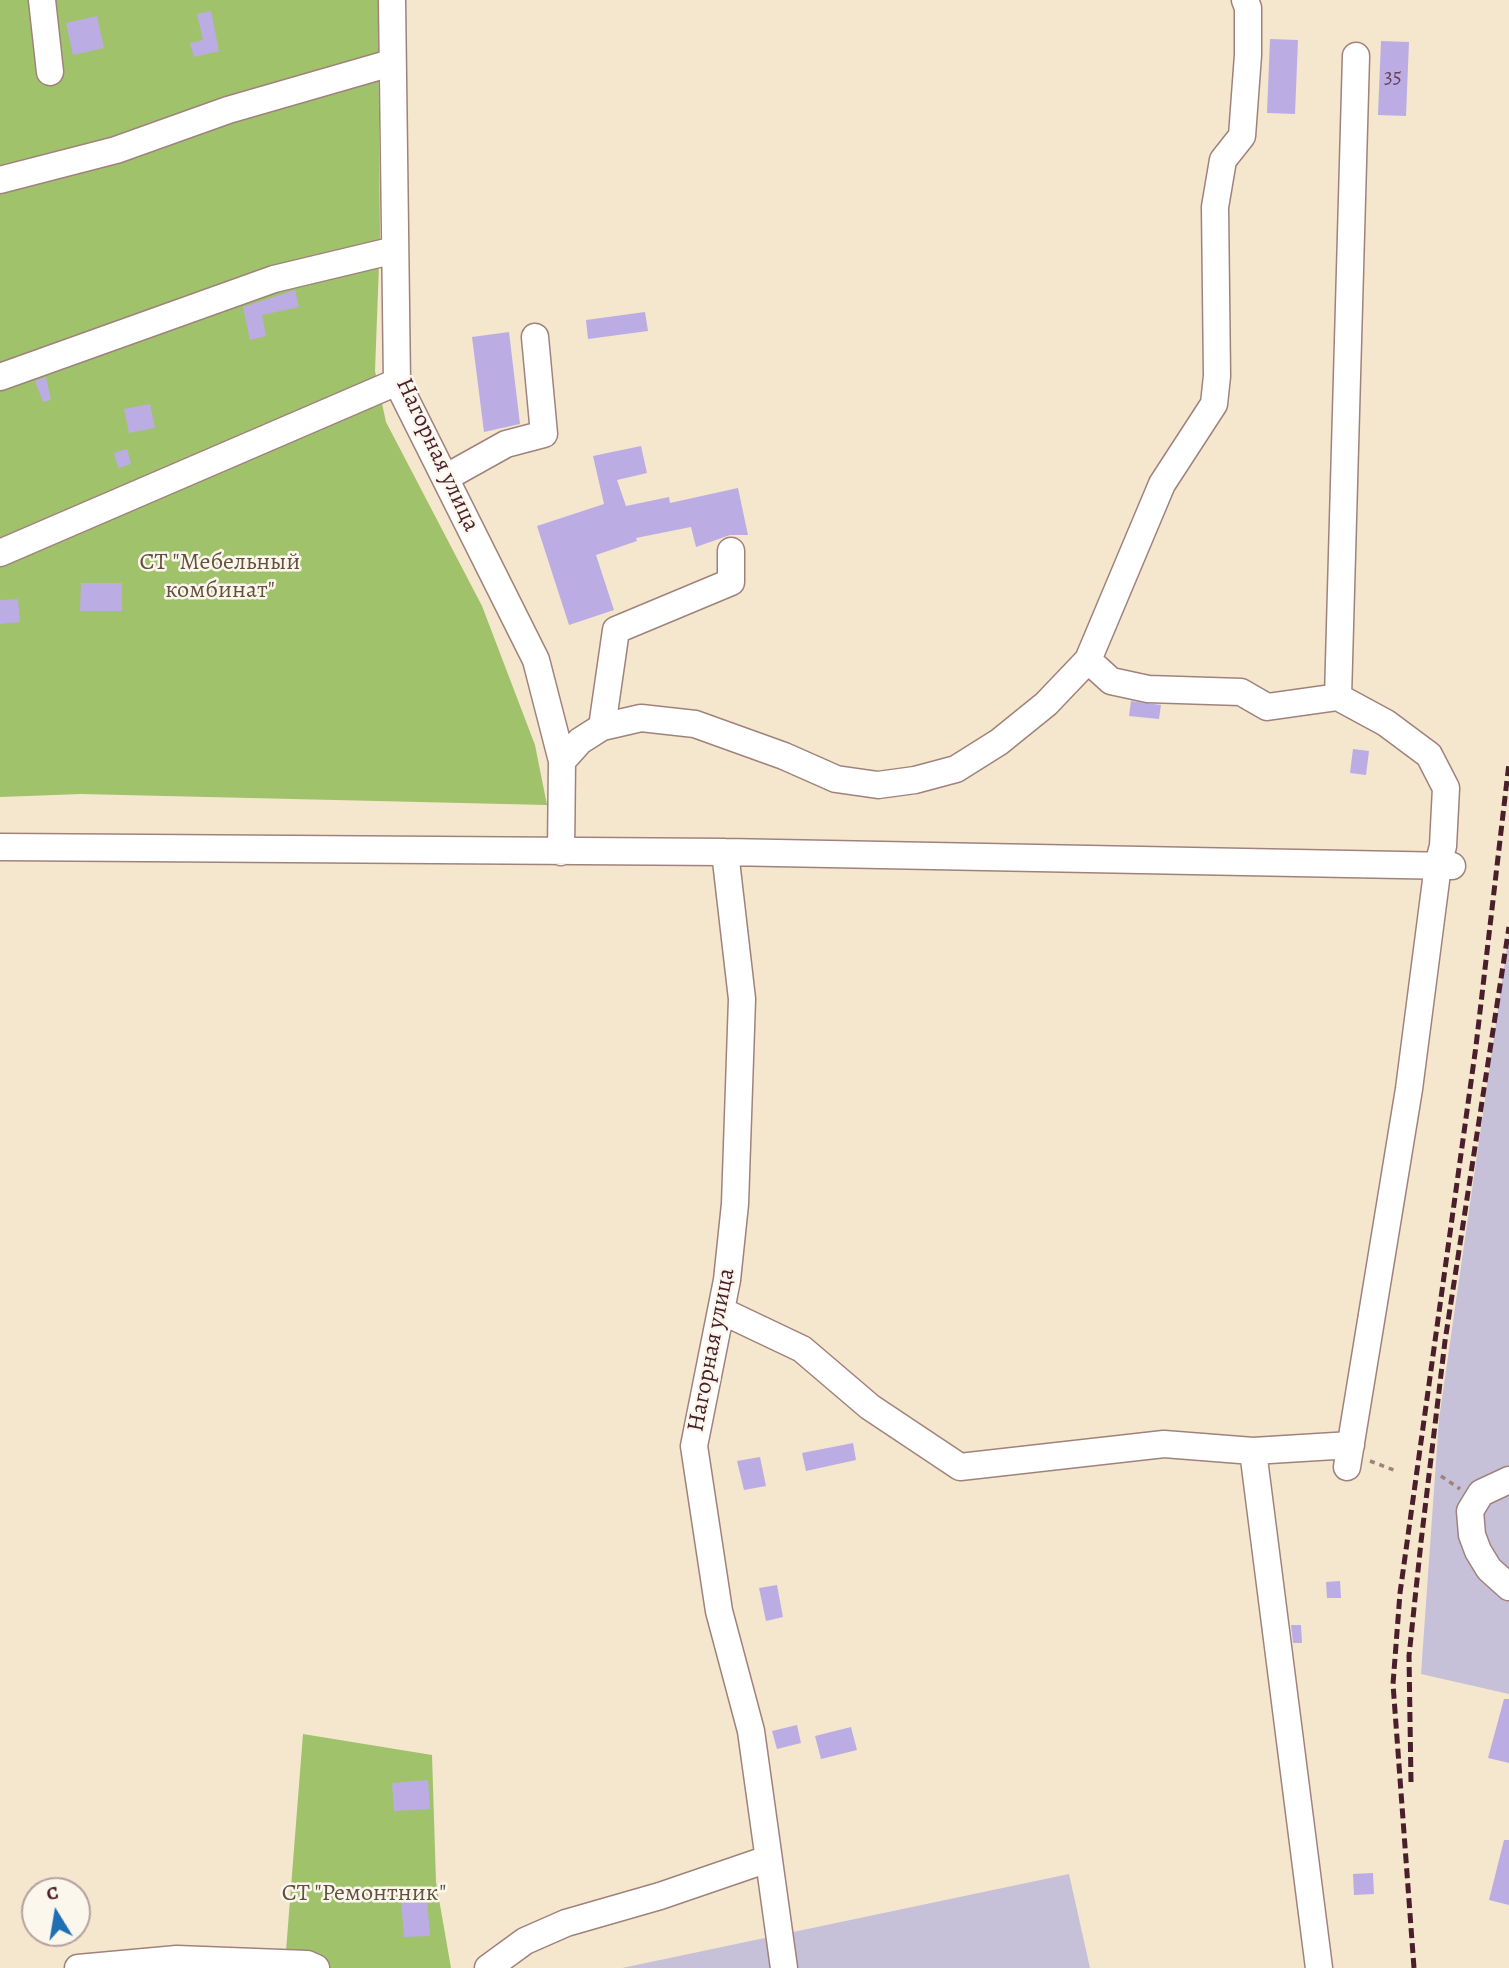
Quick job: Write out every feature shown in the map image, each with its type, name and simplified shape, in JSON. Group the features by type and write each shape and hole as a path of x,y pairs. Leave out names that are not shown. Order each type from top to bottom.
{"street":[{"path":"42,0 50,72"},
{"name":"Нагорная улица","path":"392,0 397,382 536,660 562,761 562,852"},
{"path":"562,761 580,741 602,727 641,718 695,724 836,779 878,785 915,780 956,769 999,742 1046,704 1088,660 1162,484 1214,404 1217,376 1215,206 1223,160 1242,136 1248,54 1248,8 1245,0"},
{"path":"1338,697 1356,57"},
{"path":"0,180 116,150 229,110 391,63"},
{"path":"0,377 274,279 395,250"},
{"path":"445,478 506,444 544,434 534,337"},
{"path":"0,553 397,382"},
{"path":"602,727 616,630 731,582 731,551"},
{"path":"722,1311 802,1349 870,1407 960,1467 1164,1444 1349,1456 1445,866 1443,846 1446,788 1429,755 1386,723 1338,697 1267,707 1241,692 1148,688 1111,681 1088,660"},
{"path":"0,848 725,852 1445,866"},
{"name":"Нагорная улица","path":"725,852 741,999 735,1204 722,1311 694,1446 719,1611 751,1731 784,1968"},
{"path":"1253,1451 1319,1968"},
{"path":"1509,1480 1481,1493 1470,1511 1472,1535 1478,1551 1489,1569 1509,1587"},
{"path":"488,1968 525,1941 566,1923 660,1896 768,1858"},
{"path":"78,1968 177,1959 310,1967"}],"shaded area":[{"path":"1509,933 1509,1694 1421,1674 1439,1419"},
{"path":"1069,1874 1090,1968 622,1968"}],"green space":[{"name":"СТ \"Мебельный комбинат\"","path":"0,0 378,0 380,238 375,371 386,422 482,606 535,745 547,805 81,794 0,797"},
{"name":"СТ \"Ремонтник\"","path":"303,1734 432,1755 436,1882 451,1968 235,1968 286,1951"}],"building":[{"path":"211,11 219,51 194,57 190,43 203,40 197,14"},
{"path":"97,16 104,48 73,55 66,23"},
{"path":"1270,39 1298,40 1295,114 1267,113"},
{"path":"1381,41 1409,42 1406,116 1378,115"},
{"path":"295,290 299,307 262,315 266,336 250,340 243,307"},
{"path":"645,312 648,331 588,339 586,320"},
{"path":"509,332 520,424 484,432 472,337"},
{"path":"46,377 51,400 43,402 35,381"},
{"path":"150,404 155,428 129,433 124,409"},
{"path":"641,446 647,473 617,480 626,506 669,497 670,503 738,488 748,535 730,535 696,547 691,527 636,538 637,541 596,555 614,610 569,625 537,526 604,504 593,456"},
{"path":"127,449 131,464 118,468 114,453"},
{"path":"81,583 122,583 122,611 80,611"},
{"path":"18,599 20,622 0,624 0,600"},
{"path":"1131,701 1161,705 1159,719 1129,716"},
{"path":"1353,749 1369,751 1366,775 1350,773"},
{"path":"853,1443 856,1460 806,1471 802,1453"},
{"path":"760,1457 766,1486 744,1490 737,1461"},
{"path":"1340,1581 1341,1598 1327,1598 1326,1582"},
{"path":"777,1585 783,1617 766,1621 759,1588"},
{"path":"1291,1625 1301,1625 1302,1643 1293,1643"},
{"path":"1504,1699 1509,1699 1509,1763 1488,1758"},
{"path":"797,1725 801,1743 777,1749 772,1731"},
{"path":"851,1727 857,1750 821,1759 815,1736"},
{"path":"428,1780 430,1809 394,1811 392,1783"},
{"path":"1504,1840 1509,1840 1509,1905 1489,1900"},
{"path":"1373,1873 1374,1894 1354,1895 1353,1874"},
{"path":"427,1898 430,1936 404,1937 401,1900"}],"railway":[{"path":"1414,1968 1393,1684 1400,1593 1476,1046 1509,763"},
{"path":"1411,1782 1409,1656 1421,1542 1445,1341 1509,927"}]}
